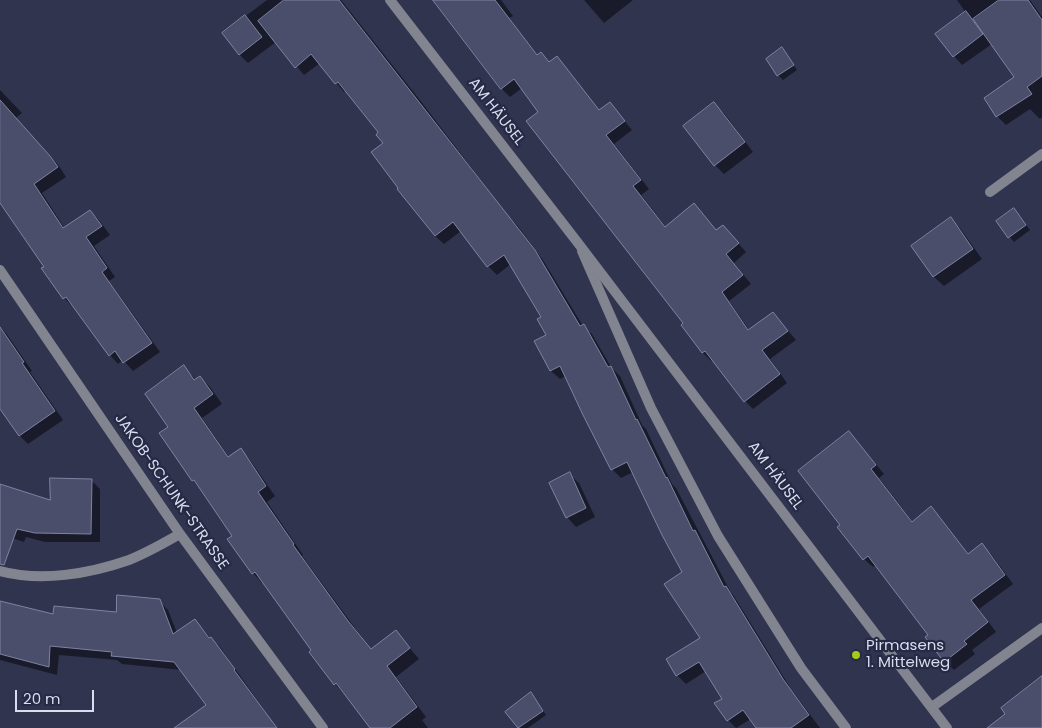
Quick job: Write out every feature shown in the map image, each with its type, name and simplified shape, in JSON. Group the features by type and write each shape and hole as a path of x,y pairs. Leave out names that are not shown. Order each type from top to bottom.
{"street":[{"name":"AM HÄUSEL","path":"390,0 578,243 947,728"},
{"path":"990,192 1042,154"},
{"name":"AM HÄUSEL","path":"578,243 651,408 718,536 801,668 846,728"},
{"name":"JAKOB-SCHUNK-STRASSE","path":"0,270 180,534 323,728"},
{"path":"0,571 34,576 67,575 128,560 180,534"},
{"path":"932,707 1042,628"}],"building":[{"path":"284,0 339,0 535,250 580,326 584,324 608,367 611,366 636,420 724,587 726,586 783,679 809,715 791,728 756,728 743,710 727,721 714,703 722,699 699,662 676,676 666,659 700,638 664,584 682,572 627,462 611,470 560,366 550,371 534,341 546,335 537,319 541,317 504,255 487,267 453,222 435,236 397,189 371,152 383,143 376,135 378,132 338,82 335,84 311,54 295,68 258,21"},
{"path":"433,0 495,0 537,55 541,52 549,62 557,56 599,110 610,102 625,121 606,135 641,180 633,186 665,227 694,203 716,230 723,225 739,243 726,254 743,275 722,292 748,330 773,312 788,331 762,350 780,374 744,402 705,351 702,353 681,325 683,323 526,121 538,112 514,79 501,89"},
{"path":"999,0 1028,0 1042,20 1042,76 1027,87 1032,94 996,117 984,98 1014,77 973,19"},
{"path":"966,11 983,34 953,57 935,34"},
{"path":"245,15 262,37 239,55 222,33"},
{"path":"782,47 794,65 777,76 766,59"},
{"path":"0,100 58,167 34,184 63,228 90,210 102,226 86,237 107,268 102,272 152,343 123,363 115,351 109,356 66,297 63,299 41,268 44,267 0,203"},
{"path":"714,102 745,142 714,166 683,126"},
{"path":"1014,208 1026,225 1008,238 996,221"},
{"path":"951,217 973,249 933,277 911,246"},
{"path":"0,327 55,411 19,436 0,409"},
{"path":"184,365 194,380 200,376 213,394 194,408 228,457 241,448 266,486 258,492 293,545 348,621 371,649 396,630 410,648 387,666 417,707 390,728 370,728 336,683 334,685 309,652 311,650 255,572 252,574 227,539 232,536 159,433 168,427 145,394"},
{"path":"849,431 876,465 871,469 912,522 931,506 968,554 982,543 1005,575 971,600 988,622 964,641 967,644 944,662 925,637 928,635 868,556 863,560 837,527 840,525 798,471"},
{"path":"570,472 586,508 566,518 549,483"},
{"path":"50,478 92,479 91,534 35,533 17,529 4,565 0,564 0,484 50,500"},
{"path":"117,595 160,599 173,634 195,619 209,638 211,637 277,728 174,728 206,705 174,662 111,656 112,652 50,646 49,667 0,654 0,601 53,614 54,606 116,612"},
{"path":"1042,676 1042,728 987,728 1005,714 1001,708"},
{"path":"531,692 543,711 518,728 505,712"}],"place":[{"name":"Pirmasens 1. Mittelweg","path":"856,655"}]}
